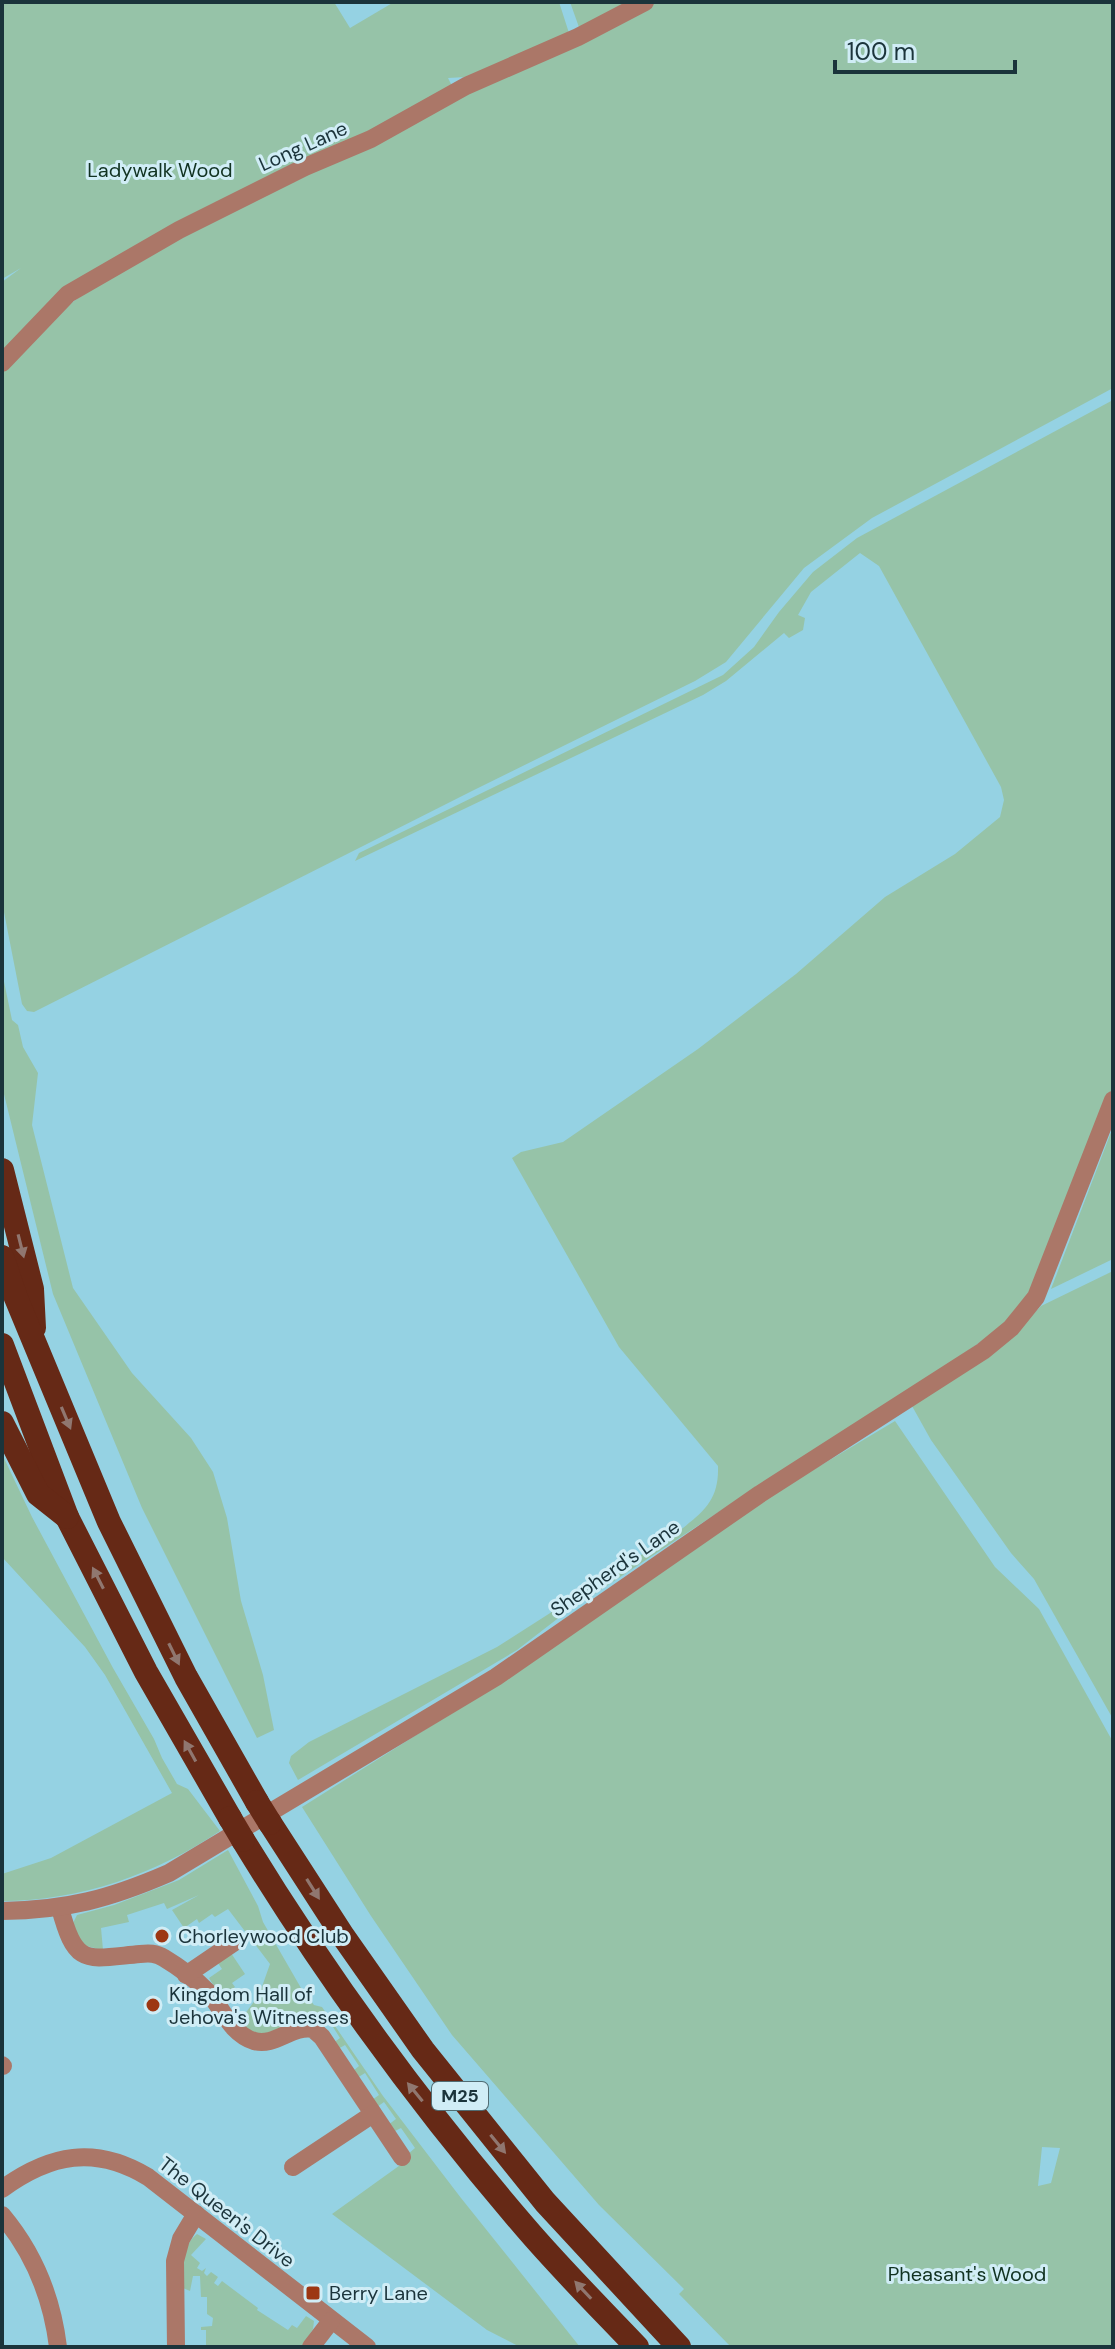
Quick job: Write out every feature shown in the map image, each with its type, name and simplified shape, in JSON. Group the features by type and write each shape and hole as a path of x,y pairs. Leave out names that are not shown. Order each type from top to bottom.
{"highway":[{"name":"M25","path":"2,1170 32,1289 35,1346"},
{"name":"M25","path":"2,1257 35,1346 109,1522 186,1677 270,1823 343,1936 423,2050 545,2202 679,2347"},
{"name":"M25","path":"2,1345 67,1517 146,1672 243,1840 317,1957 394,2066 525,2228 637,2347"},
{"name":"M25","path":"2,1423 38,1494 67,1517"}],"street":[{"name":"Long Lane","path":"2,363 68,294 179,230 305,167 371,139 466,86 578,37 645,2"},
{"name":"Shepherd's Lane","path":"2,1911 60,1908 128,1891 169,1873 496,1677 760,1494 983,1351 1023,1316 1036,1297 1113,1100"},
{"path":"60,1908 73,1947 85,1956 100,1958 157,1954 210,1994 238,2032 255,2041 269,2041 303,2027 316,2031 402,2157"},
{"path":"186,1975 236,1941"},
{"path":"293,2167 373,2114"},
{"name":"The Queen's Drive","path":"2,2189 34,2169 61,2158 76,2156 121,2163 148,2177 367,2347"},
{"path":"176,2347 175,2261 181,2239 196,2214"},
{"path":"2,2215 27,2248 37,2269 58,2347"},
{"path":"311,2347 331,2321"}],"green space":[{"name":"Ladywalk Wood","path":"2,2 334,2 350,28 394,2 559,2 569,33 466,77 448,78 452,86 444,94 158,236 2,355 2,282 21,268 2,279"},
{"path":"570,2 636,2 580,30"},
{"path":"653,2 1113,2 1113,388 872,518 804,568 726,662 695,681 34,1012 27,1011 22,1004 2,902 2,371 52,317 95,286 178,237 505,70"},
{"path":"1113,400 1113,1093 1027,1300 1005,1325 905,1394 561,1616 517,1650 298,1780 289,1763 291,1756 309,1742 497,1647 683,1528 710,1502 716,1487 718,1466 619,1347 512,1158 521,1152 563,1142 698,1049 796,974 885,897 955,854 1000,817 1004,800 1001,787 879,566 860,553 811,592 798,615 805,618 803,630 789,638 784,633 726,681 703,695 355,861 359,853 723,675 754,647 813,572 857,538"},
{"path":"2,972 12,1020 18,1025 23,1047 38,1073 32,1125 73,1288 132,1373 191,1438 213,1472 227,1518 241,1601 263,1675 274,1730 257,1738 142,1508 53,1294 2,1086"},
{"path":"1113,1127 1113,1259 1051,1289"},
{"path":"1113,1271 1113,1719 1034,1579 1011,1553 931,1440 912,1406 1019,1329 1041,1306"},
{"name":"Pheasant's Wood","path":"895,1421 995,1567 1039,1609 1113,1742 1113,2347 731,2347 679,2294 684,2289 599,2205 452,2035 302,1807 480,1695 763,1500","holes":["1042,2147 1060,2148 1051,2183 1038,2186"]},
{"path":"2,1454 32,1517 177,1784 188,1789 220,1831 170,1860 116,1882 60,1896 2,1901 2,1874 51,1858 172,1793 105,1675 85,1647 2,1557"},
{"path":"228,1850 258,1906 263,1922 301,1988 314,2005 322,2007 383,2096 580,2347 520,2347 487,2330 332,2214 410,2158 408,2154 415,2148 401,2128 393,2132 388,2125 396,2119 384,2102 377,2107 372,2100 379,2095 365,2073 357,2078 353,2071 359,2066 345,2045 338,2049 333,2043 340,2038 326,2016 317,2022 299,2020 265,2034 255,2033 238,2023 259,1995 270,1964 228,1909 215,1917 212,1914 199,1923 197,1919 184,1928 172,1910 199,1895 167,1909 164,1903 127,1915 129,1922 101,1928 103,1950 82,1945 73,1923 77,1915 114,1905 179,1880"},
{"path":"231,1953 245,1974 232,1983 235,1987 221,1997 209,1978 222,1969 218,1963"},
{"path":"197,2234 206,2239 191,2255 200,2263 197,2268 202,2271 206,2268 204,2273 207,2276 211,2272 218,2277 214,2283 218,2286 222,2281 257,2310 288,2330 292,2325 297,2328 306,2316 314,2321 313,2329 302,2347 206,2347 206,2330 201,2330 201,2327 212,2326 213,2318 207,2314 207,2297 201,2297 200,2276 193,2276 190,2291 183,2288 186,2252"}],"place":[{"name":"Chorleywood Club","path":"162,1936"},
{"name":"Kingdom Hall of Jehova's Witnesses","path":"153,2005"},
{"name":"Berry Lane","path":"313,2293"}]}
